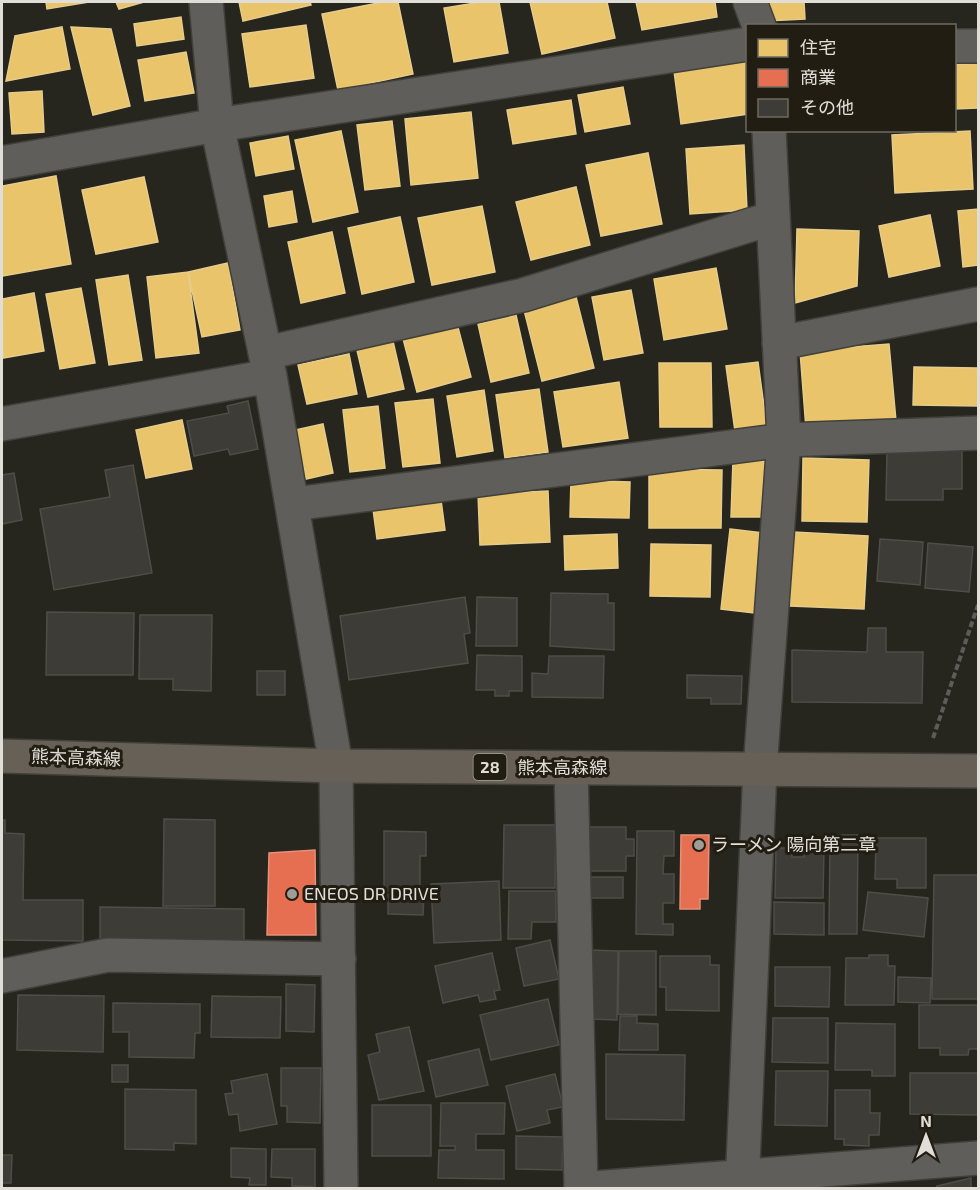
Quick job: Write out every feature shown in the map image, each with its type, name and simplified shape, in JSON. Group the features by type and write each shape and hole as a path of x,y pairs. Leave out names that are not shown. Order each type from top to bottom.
{"main road":[{"name":"熊本高森線","path":"2,756 336,765 978,771"}],"street":[{"path":"206,2 217,125 268,364 294,504 336,765 341,1188"},
{"path":"750,2 758,24"},
{"path":"2,163 217,125 746,44"},
{"path":"956,46 978,46"},
{"path":"742,1183 760,769 784,440 769,132"},
{"path":"2,424 268,364 523,295 773,218"},
{"path":"779,343 978,304"},
{"path":"294,504 784,440 978,433"},
{"path":"571,768 581,1188"},
{"path":"2,976 108,954 339,959"},
{"path":"593,1188 742,1183 978,1158"}],"path":[{"path":"921,770 978,605"}],"building: 住宅":[{"path":"46,2 89,2 47,9"},
{"path":"116,2 144,2 119,9"},
{"path":"239,2 310,2 311,5 243,21"},
{"path":"383,2 398,2 413,74 338,90 322,14"},
{"path":"481,2 499,2 508,53 454,62 444,8"},
{"path":"530,2 607,2 615,38 542,54"},
{"path":"636,2 715,2 717,17 642,30"},
{"path":"765,2 804,2 805,19 766,21"},
{"path":"181,17 184,39 137,46 134,24"},
{"path":"306,25 314,78 250,87 242,34"},
{"path":"62,27 70,69 6,81 15,36"},
{"path":"71,27 111,29 130,106 93,115"},
{"path":"186,52 194,93 145,101 138,60"},
{"path":"746,60 746,114 681,124 674,71"},
{"path":"978,63 978,108 956,109 956,65"},
{"path":"623,87 630,124 585,132 578,95"},
{"path":"42,91 44,132 12,134 9,93"},
{"path":"571,100 576,134 513,144 507,110"},
{"path":"471,112 478,178 411,185 405,119"},
{"path":"392,121 400,186 365,190 357,125"},
{"path":"341,131 358,212 313,222 295,140"},
{"path":"970,131 973,189 895,193 892,135"},
{"path":"288,136 294,169 256,176 250,143"},
{"path":"744,145 747,210 690,214 686,149"},
{"path":"648,153 662,224 601,236 586,165"},
{"path":"56,176 71,264 2,276 2,186"},
{"path":"144,177 158,242 96,254 82,190"},
{"path":"576,187 590,245 531,260 516,202"},
{"path":"292,191 297,222 269,227 264,196"},
{"path":"482,206 495,272 432,285 418,218"},
{"path":"978,209 978,265 963,267 958,211"},
{"path":"930,215 940,266 889,277 879,226"},
{"path":"400,217 414,282 362,294 348,228"},
{"path":"797,229 859,231 857,286 795,303"},
{"path":"332,232 345,293 301,303 288,242"},
{"path":"228,263 240,330 202,337 188,272"},
{"path":"716,268 727,329 664,340 654,279"},
{"path":"188,272 199,353 156,358 147,277"},
{"path":"128,275 142,360 109,365 96,280"},
{"path":"81,288 95,363 60,369 46,294"},
{"path":"631,290 643,353 604,360 592,297"},
{"path":"34,293 44,351 3,358 2,299"},
{"path":"575,293 594,368 542,381 523,306"},
{"path":"516,315 529,373 491,382 478,324"},
{"path":"455,316 471,377 417,392 401,331"},
{"path":"392,337 404,389 368,397 356,346"},
{"path":"889,344 896,421 806,429 800,351"},
{"path":"349,354 357,394 307,404 298,365"},
{"path":"758,362 767,428 737,446 726,366"},
{"path":"659,363 711,363 712,427 660,427"},
{"path":"914,367 978,368 978,406 913,405"},
{"path":"619,382 628,438 563,447 554,392"},
{"path":"539,389 548,452 505,458 496,395"},
{"path":"484,390 493,451 457,457 447,396"},
{"path":"433,399 440,463 403,467 395,403"},
{"path":"378,406 385,468 350,472 343,410"},
{"path":"182,420 192,469 146,478 136,430"},
{"path":"323,424 333,473 306,479 295,430"},
{"path":"803,458 869,460 867,522 802,521"},
{"path":"733,460 767,461 765,517 731,517"},
{"path":"649,469 722,470 721,528 649,528"},
{"path":"571,480 630,482 629,518 570,517"},
{"path":"548,491 550,542 480,545 478,494"},
{"path":"441,500 445,530 377,539 373,509"},
{"path":"730,529 764,533 754,613 721,609"},
{"path":"793,532 868,536 864,609 790,606"},
{"path":"617,534 618,568 565,570 564,536"},
{"path":"651,544 711,545 710,597 650,596"}],"building: 商業":[{"path":"681,835 709,835 708,899 700,899 700,909 680,909"},
{"name":"ENEOS DR DRIVE","path":"315,850 316,935 267,935 269,853"}],"building: その他":[{"path":"248,401 258,449 230,455 228,449 194,456 187,421 229,413 227,406"},
{"path":"962,447 962,489 943,489 943,500 886,500 887,452"},
{"path":"133,465 152,573 54,590 40,509 110,497 105,470"},
{"path":"14,473 22,520 2,524 2,475"},
{"path":"880,539 923,542 920,585 877,581"},
{"path":"928,543 973,547 969,592 925,588"},
{"path":"551,593 608,594 608,603 614,603 614,650 550,646"},
{"path":"465,597 470,633 464,634 468,663 349,680 340,616"},
{"path":"477,597 517,598 517,646 476,646"},
{"path":"47,612 134,613 133,675 46,675"},
{"path":"140,615 212,615 211,691 173,690 173,679 139,679"},
{"path":"868,628 886,628 886,652 923,652 922,703 792,702 792,650 867,652"},
{"path":"477,655 522,656 522,691 509,691 509,696 495,696 495,690 476,690"},
{"path":"549,656 604,656 603,698 532,697 532,673 548,674"},
{"path":"257,671 285,671 285,695 257,695"},
{"path":"687,675 742,676 741,704 711,704 711,698 687,698"},
{"path":"164,819 215,820 215,906 163,906"},
{"path":"2,820 5,820 5,833 24,834 23,900 83,900 83,941 2,940"},
{"path":"504,825 556,825 555,888 503,888"},
{"path":"586,827 626,827 626,839 634,839 634,856 626,856 626,871 586,871"},
{"path":"384,831 426,832 426,856 420,856 420,892 384,891"},
{"path":"637,831 674,831 674,856 664,856 663,874 674,874 674,903 663,903 663,924 673,924 673,935 636,934"},
{"path":"830,835 858,835 857,934 829,934"},
{"path":"876,838 926,838 926,888 897,888 897,879 875,879"},
{"path":"776,848 792,848 792,857 804,857 804,848 824,849 823,898 775,898"},
{"path":"934,875 978,875 978,999 932,999"},
{"path":"587,877 623,877 623,898 586,898"},
{"path":"499,881 501,940 434,943 431,884"},
{"path":"509,891 556,891 556,922 532,922 531,939 508,939"},
{"path":"868,892 928,898 924,937 863,930"},
{"path":"388,894 424,894 423,915 388,914"},
{"path":"774,902 824,903 824,935 774,934"},
{"path":"100,907 244,909 244,945 100,944"},
{"path":"550,940 559,979 524,986 516,948"},
{"path":"589,950 618,951 617,1020 589,1019"},
{"path":"619,951 656,951 656,1015 618,1014"},
{"path":"492,953 500,990 494,991 496,999 480,1002 478,995 443,1003 435,966"},
{"path":"869,955 888,955 888,966 895,966 894,1005 845,1005 846,958 869,958"},
{"path":"660,956 710,956 710,965 719,965 719,1011 666,1010 666,987 660,987"},
{"path":"775,967 830,967 829,1007 775,1006"},
{"path":"898,977 931,978 930,1003 898,1002"},
{"path":"286,984 315,985 314,1032 286,1031"},
{"path":"18,995 104,996 103,1052 17,1050"},
{"path":"212,996 281,997 280,1038 211,1037"},
{"path":"548,999 559,1045 491,1060 480,1015"},
{"path":"113,1003 200,1004 200,1033 195,1033 194,1058 129,1057 129,1032 113,1032"},
{"path":"919,1005 978,1005 978,1049 969,1049 968,1055 940,1055 940,1048 919,1048"},
{"path":"620,1016 637,1016 637,1023 658,1024 658,1050 619,1050"},
{"path":"773,1018 828,1018 828,1063 772,1062"},
{"path":"836,1023 895,1024 895,1076 872,1076 872,1070 835,1070"},
{"path":"409,1027 424,1091 379,1100 368,1055 380,1052 376,1034"},
{"path":"479,1049 488,1085 436,1097 428,1061"},
{"path":"606,1054 685,1055 684,1120 606,1119"},
{"path":"112,1065 128,1065 128,1082 112,1082"},
{"path":"281,1068 321,1068 320,1123 287,1122 287,1106 281,1106"},
{"path":"776,1071 828,1071 827,1126 775,1125"},
{"path":"910,1073 978,1073 978,1115 910,1114"},
{"path":"267,1074 277,1124 240,1131 238,1114 229,1115 225,1094 233,1093 231,1081"},
{"path":"555,1074 563,1107 547,1110 550,1123 517,1131 506,1086"},
{"path":"125,1089 196,1090 196,1144 174,1143 174,1150 125,1149"},
{"path":"835,1090 870,1090 870,1113 880,1113 879,1135 869,1135 869,1146 844,1145 844,1139 835,1139"},
{"path":"441,1103 505,1103 504,1134 476,1134 476,1150 504,1150 504,1179 438,1178 439,1150 455,1150 455,1146 440,1146"},
{"path":"372,1105 431,1105 431,1156 372,1156"},
{"path":"516,1136 563,1137 562,1170 516,1169"},
{"path":"231,1148 266,1149 266,1185 249,1185 250,1178 231,1177"},
{"path":"272,1149 315,1149 315,1187 292,1186 292,1178 271,1177"},
{"path":"2,1155 12,1155 11,1183 2,1183"},
{"path":"971,1178 971,1188 937,1188 937,1186"}],"place":[{"name":"ラーメン 陽向第二章","path":"699,845"},
{"name":"ENEOS DR DRIVE","path":"292,894"}]}
